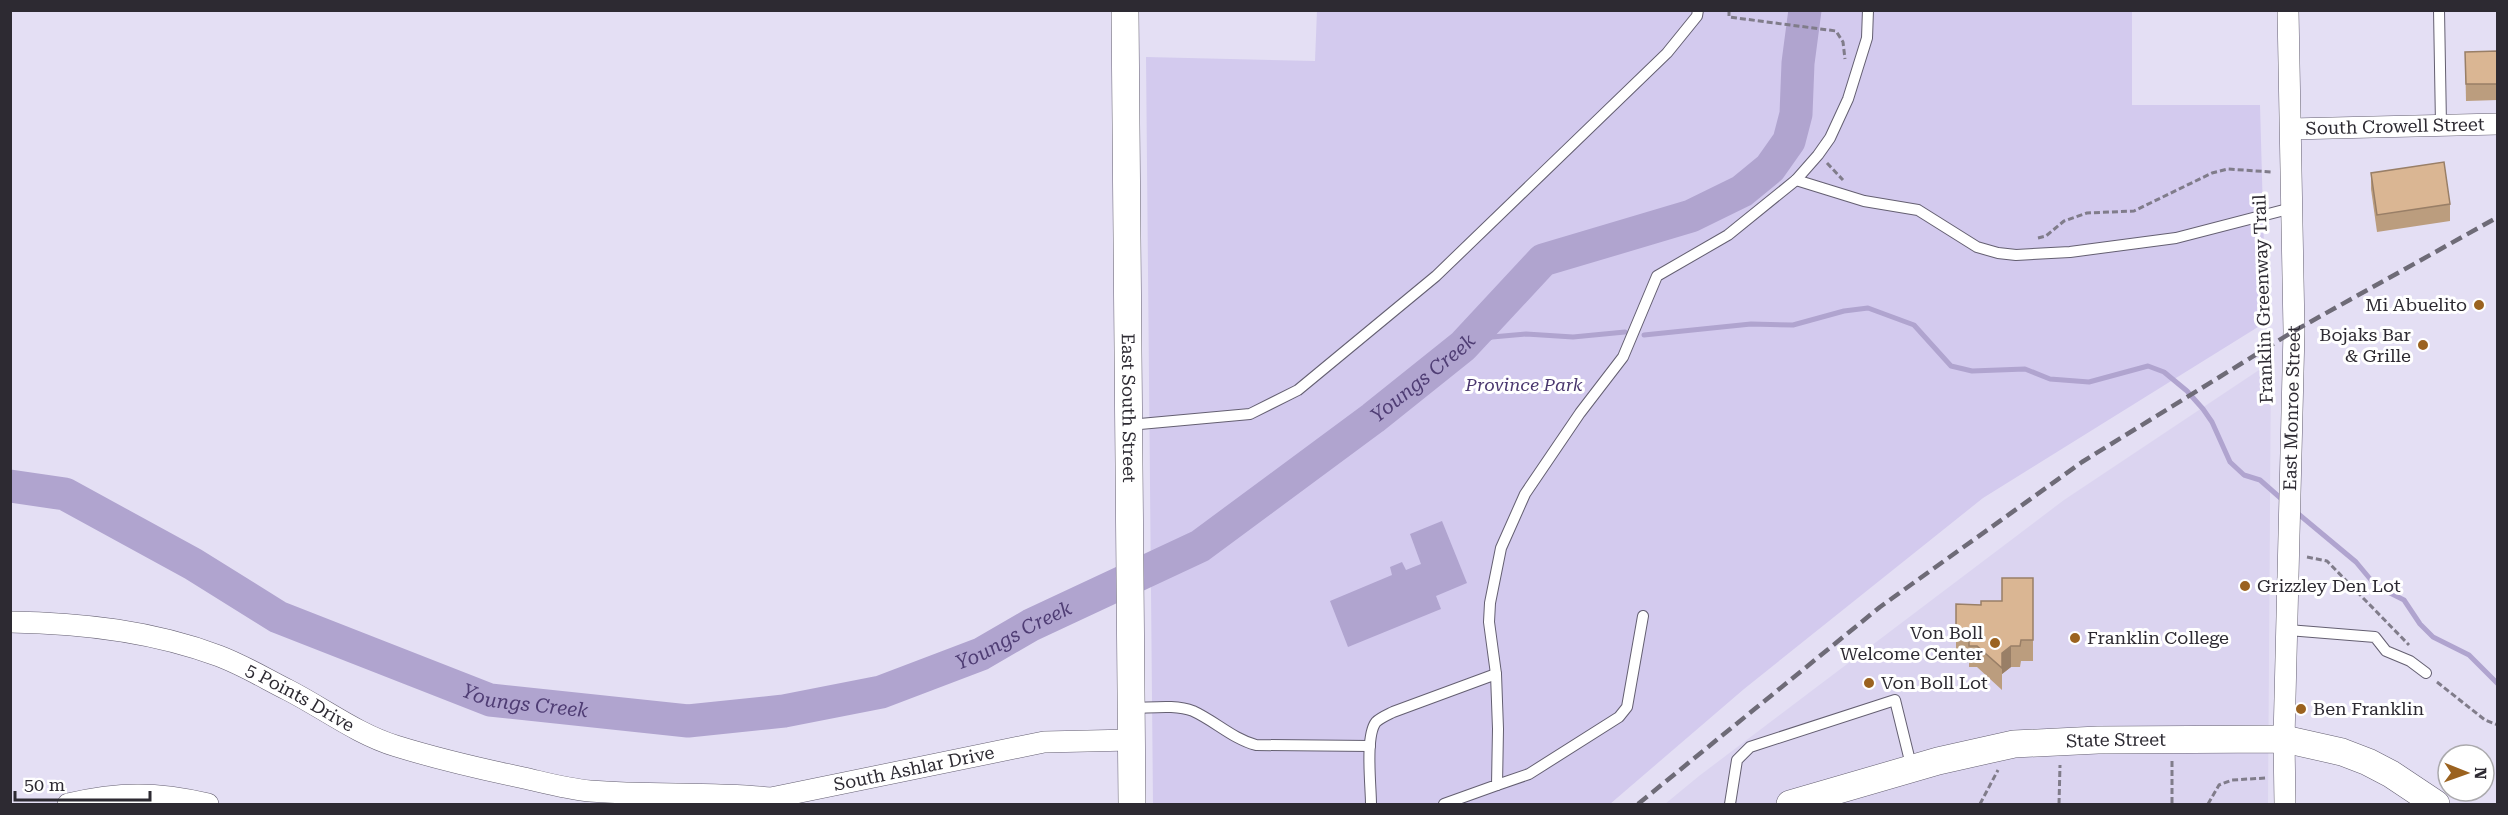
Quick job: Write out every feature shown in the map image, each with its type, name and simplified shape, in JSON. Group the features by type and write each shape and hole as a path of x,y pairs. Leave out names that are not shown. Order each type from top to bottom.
{"street":[{"name":"East South Street","path":"1125,10 1132,804"},
{"name":"East Monroe Street","path":"2285,804 2284,739 2294,331 2283,210 2291,129 2288,10"},
{"name":"South Crowell Street","path":"2291,129 2498,124"},
{"name":"5 Points Drive","path":"10,622 65,623 153,636 182,643 222,657 307,700 364,734 396,746 488,770 589,791"},
{"name":"State Street","path":"1790,804 1912,769 2014,744 2284,739 2342,752 2368,762 2391,774 2436,804"},
{"name":"South Ashlar Drive","path":"589,791 646,799 737,794 777,801 1044,742 1131,740"},
{"path":"68,804 100,797 136,794 174,796 208,804"}],"lane":[{"path":"1129,425 1250,414 1298,390 1436,276 1667,53 1698,14 1686,10"},
{"path":"1497,785 1496,674 1489,622 1490,603 1501,548 1525,494 1580,413 1623,357 1657,276 1728,235 1796,180 1818,155 1830,138 1848,99 1868,38 1869,10"},
{"path":"2439,10 2441,125"},
{"path":"1796,180 1864,201 1918,210 1977,247 2016,255 2070,252 2176,238 2283,210"},
{"path":"1444,804 1529,774 1619,717 1628,707 1643,615"},
{"path":"2288,630 2375,637 2386,651 2410,661 2426,673"},
{"path":"1371,804 1370,746 1377,720 1496,674"},
{"path":"1730,804 1737,760 1750,747 1895,700 1912,769"},
{"path":"1130,702 1184,708 1220,726 1246,743 1256,745 1370,746"}],"path":[{"path":"1729,10 1729,17 1836,31 1843,42 1846,64"},
{"path":"1818,155 1849,186"},
{"name":"Franklin Greenway Trail","path":"2035,239 2046,236 2064,221 2087,213 2134,210 2212,173 2228,169 2272,171 2283,210"},
{"path":"2059,804 2060,742"},
{"path":"2208,804 2219,785 2232,780 2271,778"}],"shaded area":[{"name":"Franklin College","path":"2271,362 2268,804 1665,804 2064,500"},
{"path":"1442,521 1467,583 1436,596 1441,609 1348,647 1330,601 1392,575 1390,567 1402,562 1406,570 1421,564 1410,534"}],"green space":[{"name":"Province Park","path":"1317,10 2132,11 2132,105 2260,105 2266,322 1983,498 1744,689 1610,804 1153,804 1146,57 1315,61"}],"building":[{"path":"2498,51 2498,84 2466,84 2465,52"},
{"path":"2444,162 2450,204 2377,215 2371,173"},
{"path":"2002,578 2033,578 2033,640 2021,640 2020,646 2011,646 2002,653 2002,668 1977,646 1969,646 1969,640 1956,640 1956,604 1981,605 1981,601 2002,601"}],"waterway":[{"name":"Youngs Creek","path":"10,486 65,494 193,564 278,617 490,700 688,721 784,711 881,692 981,654 1031,625 1200,546 1373,418 1463,346 1543,260 1691,216 1742,191 1770,168 1789,141 1796,114 1798,63 1805,10"},
{"path":"1644,335 1751,324 1793,325 1844,311 1868,308 1914,325 1951,366 1972,371 2025,369 2050,379 2089,382 2148,366 2164,372 2187,391 2203,409 2212,422 2230,462 2244,475 2260,480 2285,502"},
{"path":"1463,346 1492,337 1526,334 1573,337 1625,332"},
{"path":"2296,512 2356,562 2376,586 2404,600 2420,624 2433,637 2469,655 2498,684"}],"railway":[{"path":"1638,804 1880,607 2082,462 2294,331 2498,217"}],"place":[{"name":"Mi Abuelito","path":"2479,305"},
{"name":"Bojaks Bar & Grille","path":"2423,345"},
{"name":"Grizzley Den Lot","path":"2245,586"},
{"name":"Franklin College","path":"2075,638"},
{"name":"Von Boll Welcome Center","path":"1995,643"},
{"name":"Von Boll Lot","path":"1869,683"},
{"name":"Ben Franklin","path":"2301,709"}]}
